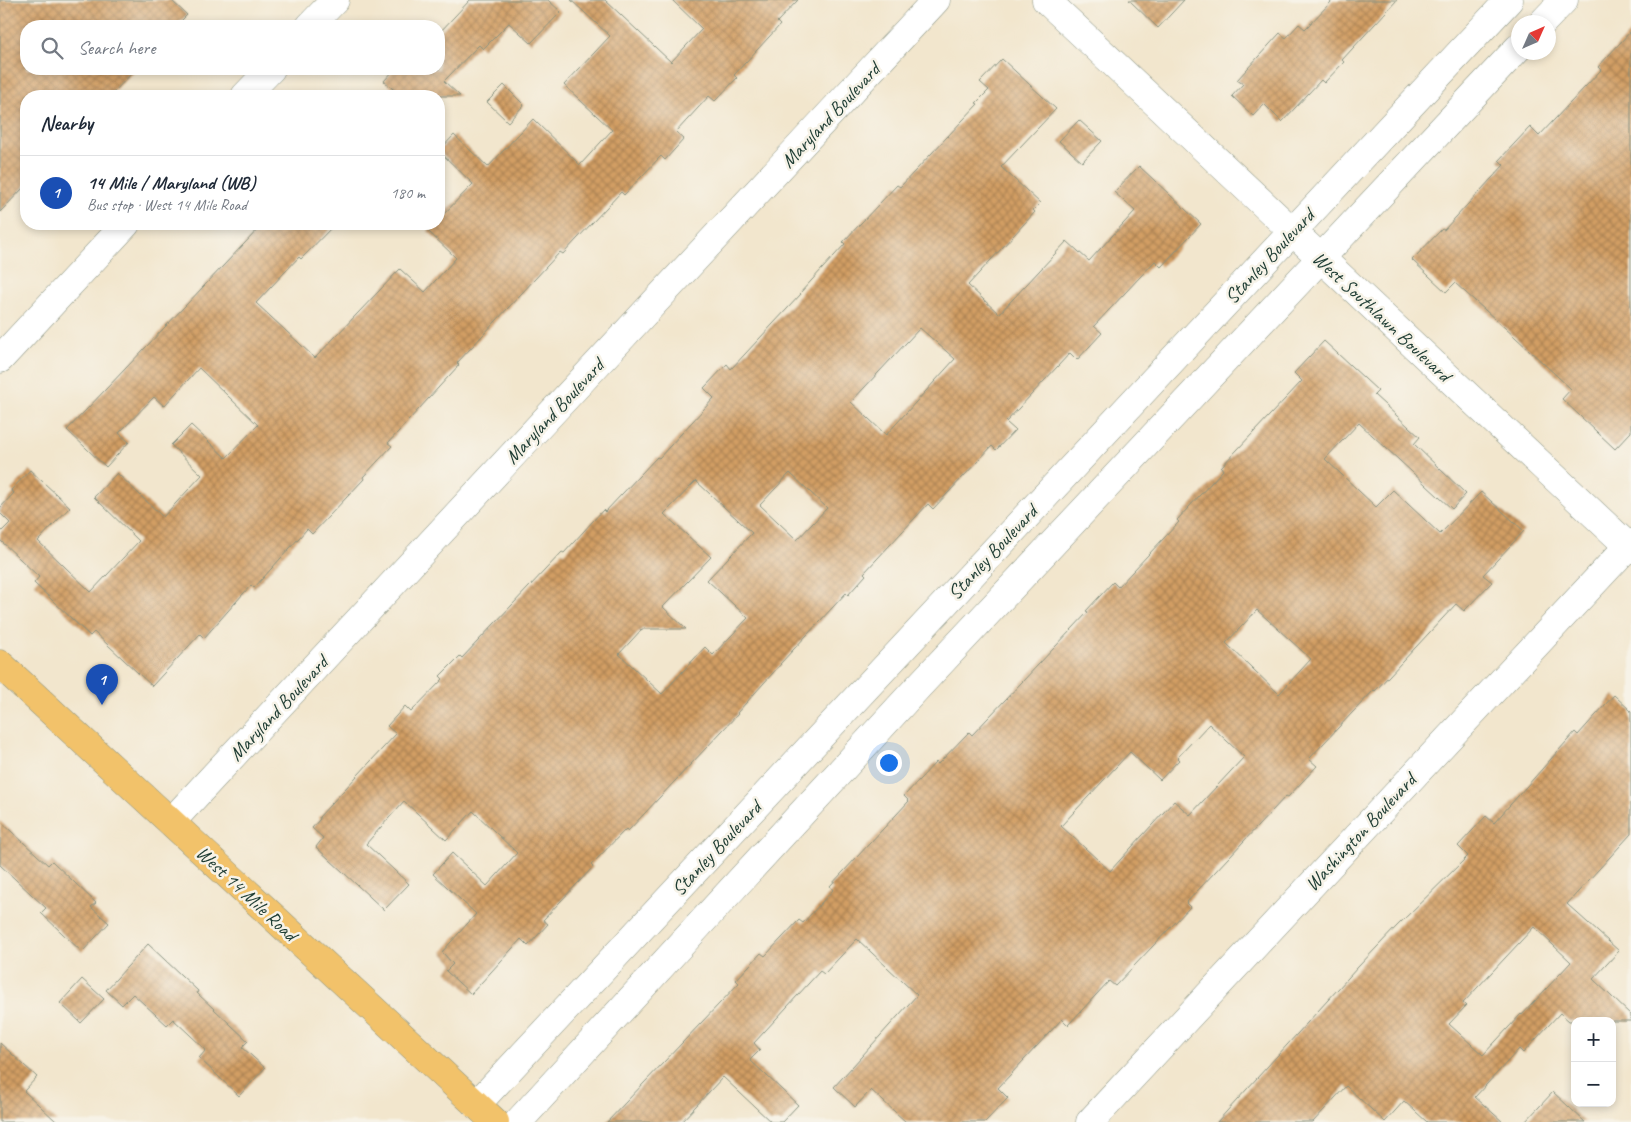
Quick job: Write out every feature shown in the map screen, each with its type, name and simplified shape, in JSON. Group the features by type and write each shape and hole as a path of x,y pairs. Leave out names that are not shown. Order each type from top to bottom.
{"main road":[{"name":"West 14 Mile Road","path":"0,664 485,1114"}],"street":[{"path":"316,20 335,0"},
{"name":"Maryland Boulevard","path":"171,822 936,0"},
{"name":"West Southlawn Boulevard","path":"1046,0 1320,259 1630,546"},
{"name":"Stanley Boulevard","path":"485,1114 890,661 1509,0"},
{"path":"1550,15 1564,0"},
{"name":"Stanley Boulevard","path":"518,1122 918,687 1511,55"},
{"path":"251,90 265,75"},
{"path":"0,359 120,230"},
{"name":"Washington Boulevard","path":"1090,1122 1630,546"},
{"path":"890,661 918,687"}],"building":[{"path":"0,0 171,0 187,15 182,20 20,20 20,75 130,75 116,90 20,90 20,191 0,212"},
{"path":"470,0 548,0 561,12 531,43 509,23 483,49 479,45 444,81 460,96 445,96 445,90 394,90 384,81 390,75 445,75 445,27"},
{"path":"571,0 605,0 671,62 702,29 672,0 798,0 777,22 780,25 734,75 737,78 715,101 709,96 676,132 684,139 665,160 661,156 624,195 621,192 563,254 560,252 457,363 459,365 388,443 392,446 363,477 364,479 312,534 307,529 254,588 251,585 204,638 200,634 152,686 94,632 90,636 34,583 39,577 0,540 0,533 10,523 0,513 0,508 14,493 11,490 30,470 70,507 38,541 91,592 139,541 94,497 117,473 163,517 202,475 171,445 191,425 226,458 258,425 199,368 164,406 154,397 119,433 129,442 106,467 67,430 257,230 329,230 301,259 299,257 256,303 315,358 400,269 425,292 456,258 428,231 445,230 445,213 473,184 445,157 445,145 454,135 488,167 533,119 580,165 612,130 564,85 610,36"},
{"path":"1129,0 1184,0 1158,28"},
{"path":"1333,0 1397,0 1342,60 1344,62 1324,83 1321,80 1282,122 1264,104 1253,116 1232,96 1243,84 1237,80 1280,33 1286,38 1299,24 1305,29"},
{"path":"1631,31 1631,432 1615,449 1562,399 1571,389 1455,283 1446,292 1412,260 1442,229 1444,230 1504,165 1499,160 1530,127 1539,136 1601,70 1598,67"},
{"path":"1002,59 1056,109 1001,167 1040,203 1033,210 1035,212 968,285 999,314 1067,241 1089,261 1135,211 1114,192 1139,166 1201,224 1161,267 1155,261 1094,326 1102,333 1077,360 1070,353 1006,422 1015,430 996,450 992,446 933,509 928,504 864,573 866,575 848,595 846,593 780,664 738,714 628,831 626,829 591,865 593,867 543,920 548,924 528,946 521,939 471,994 446,971 453,964 442,952 476,914 433,874 452,853 487,886 517,853 473,811 446,840 404,801 366,844 409,884 384,910 316,847 323,838 312,828 320,819 319,817 396,734 387,726 405,706 411,712 443,679 440,676 460,656 462,658 603,510 605,512 657,457 659,458 714,398 704,388 727,364 731,369 801,294 845,244 843,242 897,185 900,187 978,104 976,103 989,90 980,82","holes":["920,328 955,359 886,435 851,402","790,473 827,508 797,540 760,505","696,481 752,533 707,580 748,618 713,655 705,647 662,694 619,654 642,629 686,629 663,607 711,557 664,514"]},
{"path":"504,85 524,105 508,122 487,102"},
{"path":"1079,120 1102,141 1082,162 1059,141"},
{"path":"1324,341 1378,391 1374,395 1420,437 1414,444 1466,494 1452,509 1359,423 1325,459 1376,507 1393,490 1440,534 1481,492 1524,531 1483,575 1492,582 1464,611 1456,604 1309,759 1317,766 1288,797 1286,796 1186,903 1190,907 1115,986 1109,981 1068,1025 1062,1019 998,1088 1008,1098 985,1122 906,1122 871,1090 855,1107 834,1087 917,995 857,939 824,974 820,971 754,1043 760,1050 750,1060 798,1105 782,1122 771,1122 723,1077 681,1122 607,1122 739,983 736,980 761,953 765,956 799,920 803,923 833,890 830,886 909,801 904,796 936,762 938,764 969,732 972,735 1088,612 1086,611 1113,582 1118,587 1179,522 1177,520 1223,470 1221,467 1302,381 1294,373","holes":["1257,610 1311,659 1279,694 1226,643","1209,724 1244,757 1190,815 1174,801 1110,871 1061,826 1130,752 1160,780 1179,760 1177,758"]},
{"path":"1614,695 1631,711 1631,834 1567,904 1619,951 1593,979 1631,1015 1631,1021 1616,1021 1616,1017 1571,1017 1571,1021 1569,1021 1560,1013 1523,1053 1519,1049 1475,1097 1503,1122 1427,1122 1404,1101 1385,1122 1346,1086 1313,1122 1217,1122 1358,967 1468,856 1458,846 1486,816 1494,823 1575,732 1578,735","holes":["1534,927 1571,962 1483,1055 1449,1024 1466,1006 1463,1003"]},
{"path":"0,821 48,865 52,861 96,903 91,907 109,923 82,952 41,913 46,908 0,865"},
{"path":"148,944 248,1041 242,1047 265,1068 239,1096 199,1058 206,1050 173,1019 167,1025 133,994 122,1005 106,990"},
{"path":"82,979 104,999 81,1023 60,1003"},
{"path":"0,1043 37,1077 24,1091 57,1122 0,1122"},
{"path":"1553,1092 1585,1122 1525,1122"}],"place":[{"name":"14 Mile / Maryland (WB)","path":"102,705"}]}
